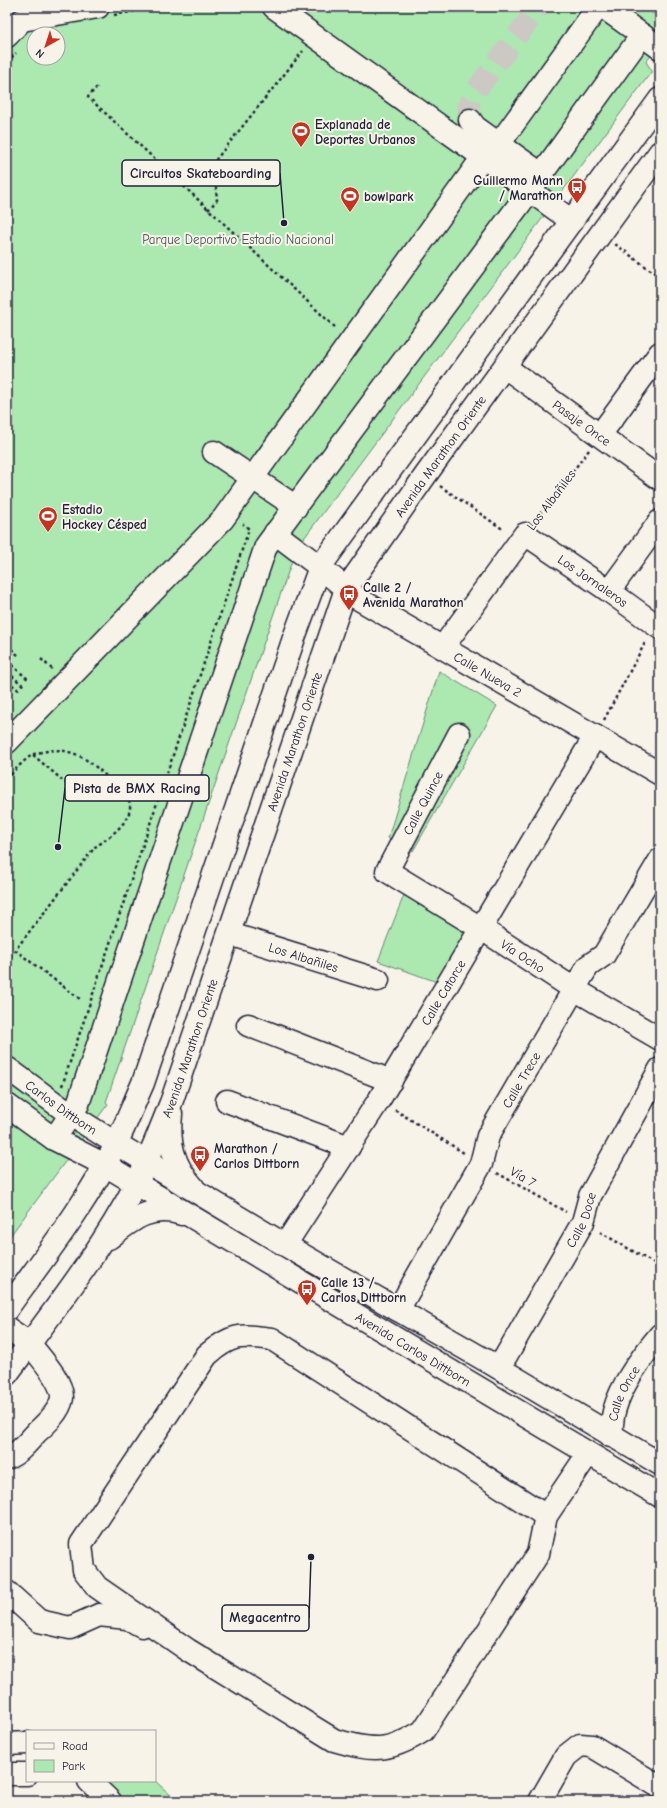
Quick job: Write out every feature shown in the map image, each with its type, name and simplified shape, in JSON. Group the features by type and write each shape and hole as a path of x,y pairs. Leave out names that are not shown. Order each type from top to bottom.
{"street":[{"path":"7,36 22,20 98,7"},
{"path":"274,7 315,36 491,150 535,182 572,221"},
{"path":"7,742 223,519 251,478 491,150 598,7"},
{"path":"603,7 660,48"},
{"path":"54,1139 78,1104 266,546 642,36"},
{"path":"7,1309 60,1235 105,1165 143,1083 295,635 320,567 660,99"},
{"path":"470,120 491,150"},
{"name":"Avenida Marathon Oriente","path":"7,1374 99,1245 136,1184 146,1163 172,1100 230,934 278,787 346,588 600,233 660,152"},
{"path":"600,435 660,353"},
{"name":"Pasaje Once","path":"505,367 660,479"},
{"path":"214,452 296,507"},
{"path":"609,590 660,521"},
{"name":"Calle Nueva 2","path":"275,533 320,567 357,598 660,774"},
{"name":"Los Jornaleros","path":"522,537 609,590 657,626"},
{"name":"Los Albañiles","path":"442,647 522,537"},
{"name":"Calle Quince","path":"387,871 459,734"},
{"name":"Calle Catorce","path":"285,1245 391,1081 595,736"},
{"path":"247,779 278,787"},
{"name":"Calle Trece","path":"398,1310 481,1164 488,1136 588,966 604,955 660,860"},
{"name":"Vía Ocho","path":"387,871 482,929 574,989 660,1039"},
{"name":"Los Albañiles","path":"230,934 378,980"},
{"path":"248,1025 391,1081"},
{"name":"Carlos Dittborn","path":"7,1068 71,1115 116,1144"},
{"name":"Calle Doce","path":"499,1368 583,1222 590,1196 660,1069"},
{"path":"172,1100 170,1135 173,1155 179,1170 204,1197"},
{"path":"227,1101 349,1147"},
{"name":"Carlos Dittborn","path":"7,1105 54,1139 105,1165"},
{"name":"Avenida Carlos Dittborn","path":"116,1144 285,1245 499,1368 660,1464"},
{"name":"Avenida Carlos Dittborn","path":"105,1165 660,1496"},
{"path":"99,1245 140,1215 162,1210 190,1217"},
{"path":"7,1328 30,1343 54,1376 61,1389 62,1398 59,1406 49,1420 21,1449 7,1458"},
{"name":"Calle Once","path":"611,1436 614,1412 618,1400 640,1361 660,1335"},
{"path":"546,1516 272,1339 243,1336 223,1341 207,1355 81,1544 84,1570 97,1587 188,1650 334,1740 358,1747 377,1749 404,1743 423,1731 538,1554 546,1516 588,1454"},
{"path":"39,1621 59,1622 72,1617 88,1603 97,1587"},
{"path":"7,1592 39,1621 70,1628 99,1615 127,1618 188,1650"},
{"path":"7,1744 26,1742"},
{"path":"540,1801 566,1756 580,1745 592,1746 660,1787"},
{"path":"7,1774 26,1774"},
{"path":"89,1782 110,1801"}],"path":[{"path":"208,210 217,200 214,162 315,36"},
{"path":"97,87 88,97 338,330"},
{"path":"600,233 660,277"},
{"name":"Los Albañiles","path":"522,537 600,435"},
{"path":"425,476 522,537"},
{"path":"59,1094 249,529 237,519"},
{"path":"595,736 657,626"},
{"path":"7,644 20,657"},
{"path":"40,659 56,673"},
{"path":"7,661 29,680"},
{"path":"7,672 24,686"},
{"path":"7,681 20,692"},
{"path":"7,779 33,755 55,750 77,754 89,762 127,797 131,808 129,814 111,837 94,847 9,958"},
{"path":"33,755 81,796"},
{"path":"15,950 80,999"},
{"name":"Vía 7","path":"379,1100 481,1164 660,1267"}],"green space":[{"name":"Parque Deportivo Estadio Nacional","path":"7,7 644,7 660,19 660,44 646,62 652,71 296,549 106,1102 108,1104 7,1240"},
{"path":"439,671 497,706 413,851 388,838"},
{"path":"406,890 469,928 440,983 378,961"},
{"path":"100,1782 156,1782 174,1798 172,1801 121,1801"}],"tunnel":[{"path":"470,120 468,106 473,94 539,7"}],"place":[{"name":"Explanada de Deportes Urbanos","path":"301,148"},
{"name":"Guillermo Mann / Marathon","path":"577,204"},
{"name":"bowlpark","path":"350,213"},
{"name":"Circuitos Skateboarding","path":"284,223"},
{"name":"Estadio Hockey Césped","path":"48,533"},
{"name":"Calle 2 / Avenida Marathon","path":"349,611"},
{"name":"Pista de BMX Racing","path":"58,847"},
{"name":"Marathon / Carlos Dittborn","path":"200,1172"},
{"name":"Calle 13 / Carlos Dittborn","path":"307,1306"},
{"name":"Megacentro","path":"311,1557"}]}
